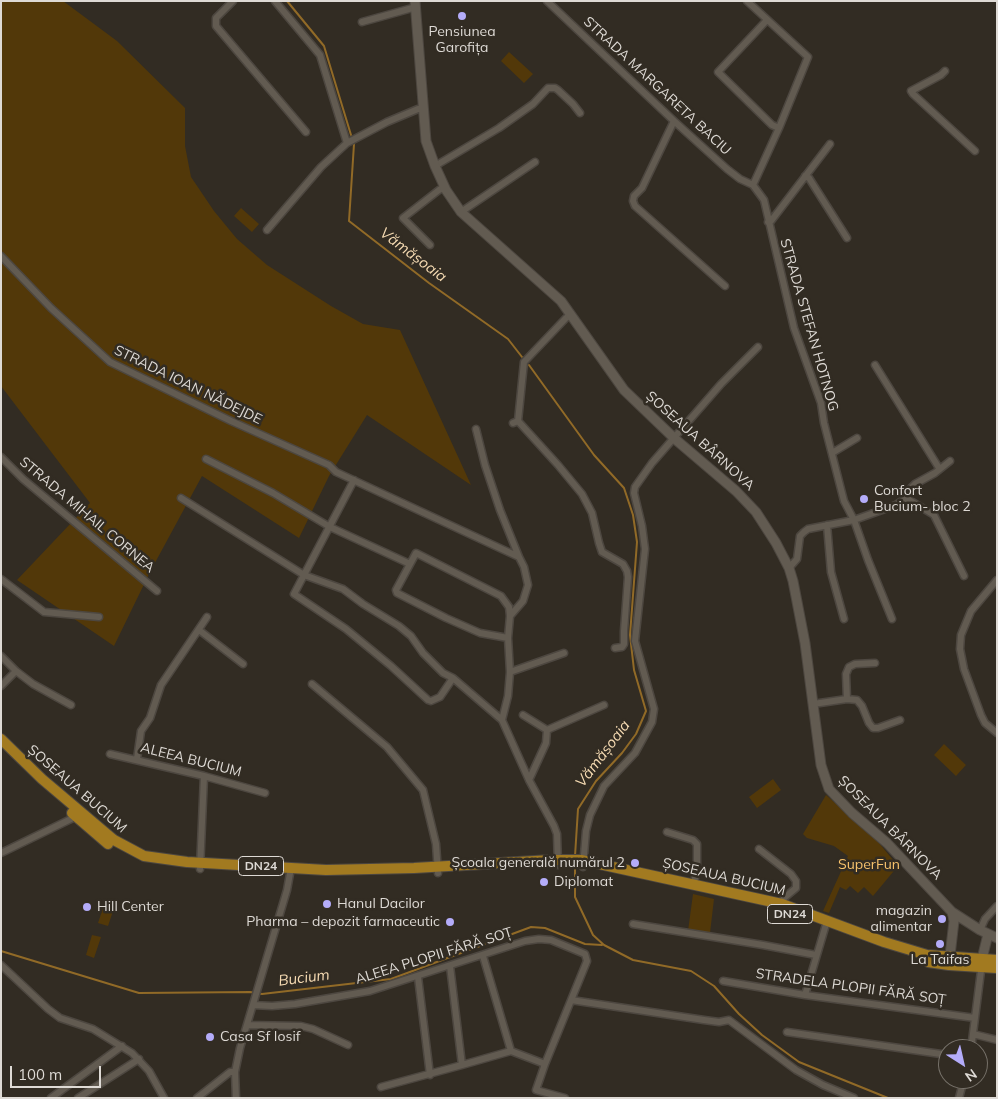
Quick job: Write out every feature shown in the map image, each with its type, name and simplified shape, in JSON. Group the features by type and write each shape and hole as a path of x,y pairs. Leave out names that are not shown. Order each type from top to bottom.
{"main road":[{"name":"ȘOSEAUA BÂRNOVA","path":"415,4 426,142 445,187 461,212 561,301 618,382 675,439 736,491 756,512 776,543 789,568 793,582 805,643 821,765 829,789 852,813 887,844 952,912 997,938"},
{"name":"ȘOSEAUA BUCIUM","path":"1,739 92,831 126,856 158,866 200,866 361,876 561,862 582,863 694,884 782,904 826,924"},
{"name":"ȘOSEAUA BUCIUM","path":"1,748 38,784 76,813"},
{"name":"ȘOSEAUA BUCIUM","path":"582,863 780,910 949,962 982,963 997,960"},
{"path":"949,962 954,921 952,912"},
{"path":"982,963 984,932"},
{"name":"ȘOSEAUA BUCIUM","path":"982,963 997,968"}],"street":[{"path":"233,1 216,18 216,26 306,132"},
{"path":"275,1 320,55 347,143"},
{"name":"STRADA MARGARETA BACIU","path":"547,1 727,169 740,179 753,185"},
{"path":"747,1 808,57 753,185"},
{"path":"362,22 415,4"},
{"path":"767,20 718,72 772,125 779,128"},
{"path":"945,71 911,91 975,152"},
{"path":"435,166 506,124 533,104 548,88 558,90 580,113"},
{"path":"267,230 321,167 347,143 387,122 422,109"},
{"path":"674,121 642,188 634,196 633,201 636,206 725,286"},
{"path":"768,222 771,221 830,144"},
{"path":"461,212 535,162"},
{"path":"805,176 809,178 847,238"},
{"name":"STRADA STEFAN HOTNOG","path":"753,185 764,200 794,328 821,403 824,423 844,501 854,520 892,619"},
{"path":"430,245 403,218 445,187"},
{"name":"STRADA IOAN NĂDEJDE","path":"1,256 51,308 110,362 329,466 336,472 519,557"},
{"path":"571,315 524,362 516,422 582,494 592,513 602,552 623,564 627,571 624,644 622,648 615,648"},
{"path":"582,863 586,831 596,802 611,776 635,752 652,722 654,709 635,641 645,549 634,493 641,476 721,384 758,347"},
{"path":"875,365 938,468"},
{"path":"476,429 485,465 497,501 524,567 528,585 523,601 510,616"},
{"path":"832,453 857,438"},
{"name":"STRADA MIHAIL CORNEA","path":"1,457 23,479 157,591"},
{"path":"206,459 273,493 330,527 410,564"},
{"path":"789,568 797,559 800,536 808,529 854,520 896,505 906,498 910,489 915,484 935,473 938,468 950,461"},
{"path":"354,480 294,594 346,630 391,666 428,700 431,701 440,697 454,678"},
{"path":"181,498 304,575 343,589 399,626 410,636 433,664 443,673 454,678 502,720 528,780 557,834 561,862"},
{"path":"906,498 934,515 964,576"},
{"path":"827,525 831,572 844,618"},
{"path":"502,720 508,696 510,672 508,638 510,616 508,607 501,596 416,553 396,590 400,596 480,633 508,638"},
{"path":"1,579 44,612 99,617"},
{"path":"997,580 971,611 961,634 960,649 964,669 981,715 985,723 997,733"},
{"path":"137,759 141,731 150,718 161,685 208,617"},
{"path":"199,630 243,664"},
{"path":"510,672 564,653"},
{"path":"1,656 33,684 72,705"},
{"path":"847,699 846,674 849,667 855,664 875,663"},
{"path":"1,686 16,671"},
{"path":"312,684 387,747 423,790 432,824 438,870"},
{"path":"813,704 847,699 857,700 860,702 873,728 900,720"},
{"path":"547,730 604,705"},
{"path":"523,715 547,730"},
{"path":"528,780 546,743 547,730"},
{"name":"ALEEA BUCIUM","path":"110,754 137,759 264,793"},
{"path":"200,866 204,776"},
{"path":"1,852 72,819 76,813"},
{"path":"668,832 693,840 697,844 697,865 694,884"},
{"path":"758,849 791,874 796,881 796,888 784,898 782,904"},
{"path":"236,1098 235,1072 291,871"},
{"path":"984,932 985,919 997,906"},
{"name":"STRADELA PLOPII FĂRĂ SOȚ","path":"633,924 763,945 816,956"},
{"name":"STRADELA PLOPII FĂRĂ SOȚ","path":"805,995 826,924"},
{"name":"ALEEA PLOPII FĂRĂ SOȚ","path":"253,1005 272,1006 370,991 525,941 539,939 551,940 585,954 587,960 571,1000"},
{"path":"483,956 511,1051"},
{"path":"972,1039 982,963"},
{"path":"1,965 60,1018 93,1029 122,1046 139,1059 149,1071 164,1098"},
{"path":"450,966 462,1065"},
{"path":"418,977 430,1075"},
{"name":"STRADELA PLOPII FĂRĂ SOȚ","path":"724,981 805,995 975,1018"},
{"path":"565,1098 536,1090 571,1000 718,1022 729,1020 796,1070 823,1085 854,1098"},
{"path":"247,1025 301,1026 313,1029 348,1045"},
{"path":"787,1032 938,1054"},
{"path":"973,1034 997,1040"},
{"path":"51,1098 122,1046"},
{"path":"381,1087 430,1075 511,1051 545,1064"},
{"path":"78,1098 139,1059"},
{"path":"197,1098 230,1072 235,1072"}],"green space":[{"path":"1,1 63,1 117,41 185,108 185,146 191,177 214,211 237,239 267,265 331,306 363,324 400,330 471,485 367,415 329,476 299,538 202,476 150,572 114,646 17,580 90,503 1,386"},
{"path":"509,52 533,74 524,83 501,61"},
{"path":"241,208 259,224 252,232 234,216"},
{"path":"944,744 966,765 956,776 934,755"},
{"path":"773,779 781,790 757,808 749,797"},
{"name":"SuperFun","path":"826,795 874,837 898,866 873,896 864,887 858,893 850,886 846,890 840,887 829,913 823,911 848,856 834,846 807,838 803,834"},
{"path":"693,894 714,899 710,933 688,931"},
{"path":"105,902 115,905 108,926 98,923"},
{"path":"92,935 101,937 94,958 86,955"}],"waterway":[{"name":"Vămășoaia","path":"287,1 324,46 351,135"},
{"name":"Vămășoaia","path":"354,144 349,221 429,283 508,339 522,357"},
{"name":"Vămășoaia","path":"529,365 594,455 624,488 633,515 637,542 630,635 634,670 646,711 636,734 622,753 596,781 578,809 575,856"},
{"name":"Vămășoaia","path":"575,863 575,897 593,935 604,945 633,960 691,971 714,986 739,1014 762,1035 799,1062 888,1098"},
{"name":"Bucium","path":"1,951 139,993 250,992 262,994 391,979 531,927 545,928 585,944 602,945"}],"place":[{"name":"Pensiunea Garofița","path":"462,16"},
{"name":"Confort Bucium- bloc 2","path":"864,499"},
{"name":"Școala generală numărul 2","path":"635,863"},
{"name":"Diplomat","path":"544,882"},
{"name":"Hanul Dacilor","path":"327,904"},
{"name":"Hill Center","path":"87,907"},
{"name":"magazin alimentar","path":"942,919"},
{"name":"Pharma – depozit farmaceutic","path":"450,922"},
{"name":"La Taifas","path":"940,944"},
{"name":"Casa Sf Iosif","path":"210,1037"}]}
